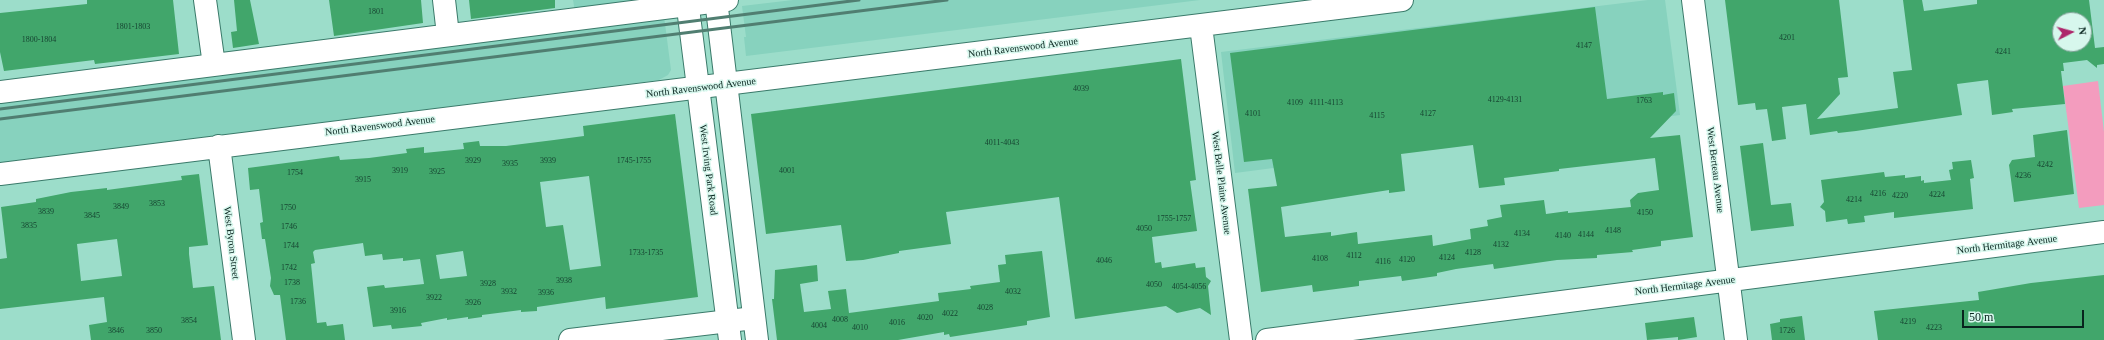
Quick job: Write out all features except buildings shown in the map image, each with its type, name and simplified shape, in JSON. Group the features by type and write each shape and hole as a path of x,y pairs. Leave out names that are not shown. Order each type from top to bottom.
{"street":[{"path":"206,0 214,65"},
{"path":"444,0 448,35"},
{"path":"0,92 448,35 688,2 720,0 726,85 757,340"},
{"name":"North Ravenswood Avenue","path":"0,174 1402,0"},
{"name":"West Berteau Avenue","path":"1693,0 1736,340"},
{"name":"West Irving Park Road","path":"688,2 728,330"},
{"name":"West Belle Plaine Avenue","path":"1201,26 1241,340"},
{"name":"West Byron Street","path":"219,146 244,340"},
{"name":"North Hermitage Avenue","path":"1267,340 2104,232"},
{"path":"570,340 728,330 754,318"}],"shaded area":[{"path":"573,0 658,0 575,12"},
{"path":"793,0 1200,0 746,56 744,37 746,37 742,6"},
{"path":"1648,0 1665,0 1680,115 1235,173 1221,52"},
{"path":"664,16 671,70 668,75 659,80 0,163 0,100"},
{"path":"2098,81 2104,132 2104,205 2079,208 2063,86"}],"railway":[{"path":"0,109 859,0"},
{"path":"0,119 947,0"}]}
